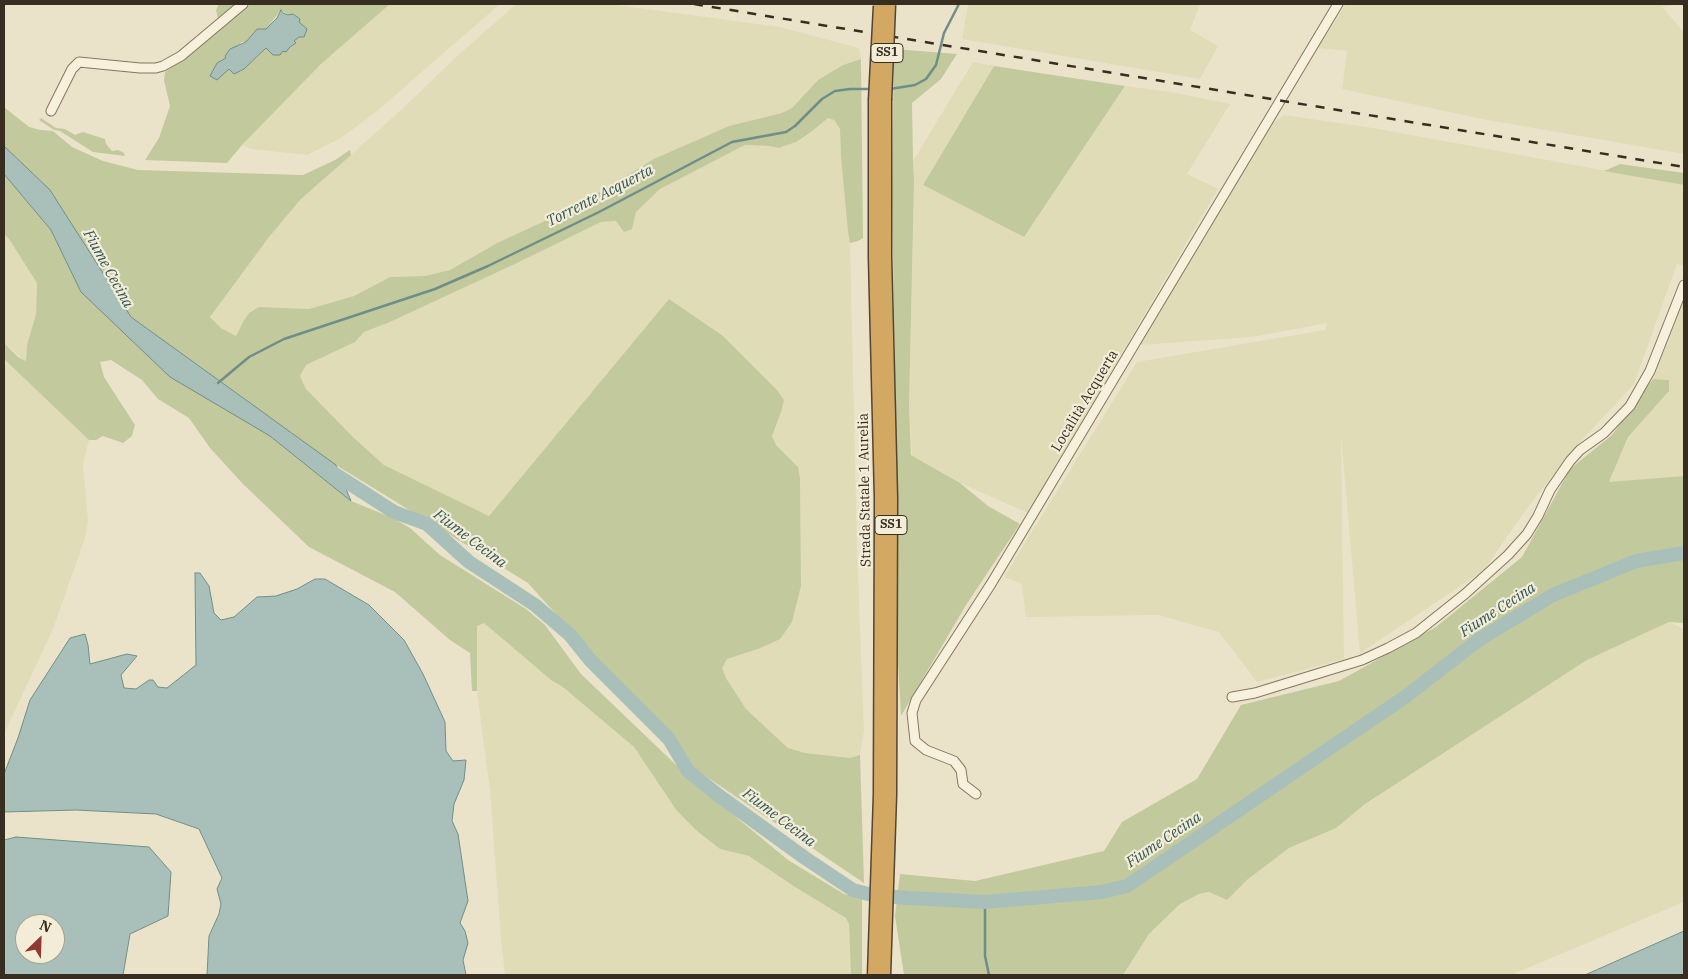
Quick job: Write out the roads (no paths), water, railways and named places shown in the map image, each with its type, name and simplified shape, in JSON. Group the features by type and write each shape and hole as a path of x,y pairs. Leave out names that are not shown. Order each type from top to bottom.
{"highway":[{"name":"Strada Statale 1 Aurelia","path":"884,975 880,954 885,795 881,499 880,100 885,5"},
{"name":"Strada Statale 1 Aurelia","path":"874,975 880,954"}],"street":[{"path":"51,111 72,69 79,62 140,68 162,66 181,56 242,4"},
{"name":"Località Acquerta","path":"976,794 963,784 961,770 954,761 926,750 915,741 912,714 916,700 992,584 1338,4"},
{"path":"1232,697 1264,691 1362,660 1388,648 1416,633 1465,594 1508,555 1534,522 1550,490 1570,462 1580,450 1604,433 1630,406 1650,371 1684,285"}],"water":[{"path":"281,10 283,13 293,14 300,19 299,22 307,29 304,37 299,37 294,41 296,43 280,55 273,55 266,48 244,69 234,74 229,69 217,80 210,76 217,63 226,58 225,56 230,49 246,42 257,29 266,29 277,18"},
{"path":"4,146 50,190 131,317 336,465 351,501 270,436 170,377 81,292 51,230 4,174"},
{"path":"195,573 200,573 209,586 214,613 221,620 234,617 257,597 276,596 297,589 315,579 325,579 369,605 404,640 423,674 445,722 446,751 453,761 466,760 464,780 454,804 452,821 458,834 468,901 460,923 465,931 468,943 463,960 466,975 207,975 209,936 219,914 221,904 217,889 222,878 199,829 156,814 76,810 4,812 4,774 30,700 70,638 85,634 90,664 127,654 137,656 121,675 124,688 136,689 149,680 153,680 158,687 167,688 196,665"},
{"path":"16,837 149,847 171,872 168,916 130,934 123,975 4,975 4,840"},
{"path":"1684,931 1684,975 1585,975"}],"waterway":[{"name":"Torrente Acquerta","path":"890,89 915,85 926,79 936,65 944,33 959,4"},
{"name":"Torrente Acquerta","path":"218,383 249,357 284,339 435,289 488,266 599,212 732,142 786,132 795,126 822,99 835,91 872,89"},
{"name":"Fiume Cecina","path":"327,469 394,512 427,524 469,562 535,605 570,635 591,661 669,739 688,771 718,795 853,890 872,895 908,898 985,902 1102,892 1127,886 1405,697 1480,639 1553,595 1636,561 1684,553"},
{"path":"985,902 985,956 989,975"}],"railway":[{"path":"694,4 1684,167"}]}
